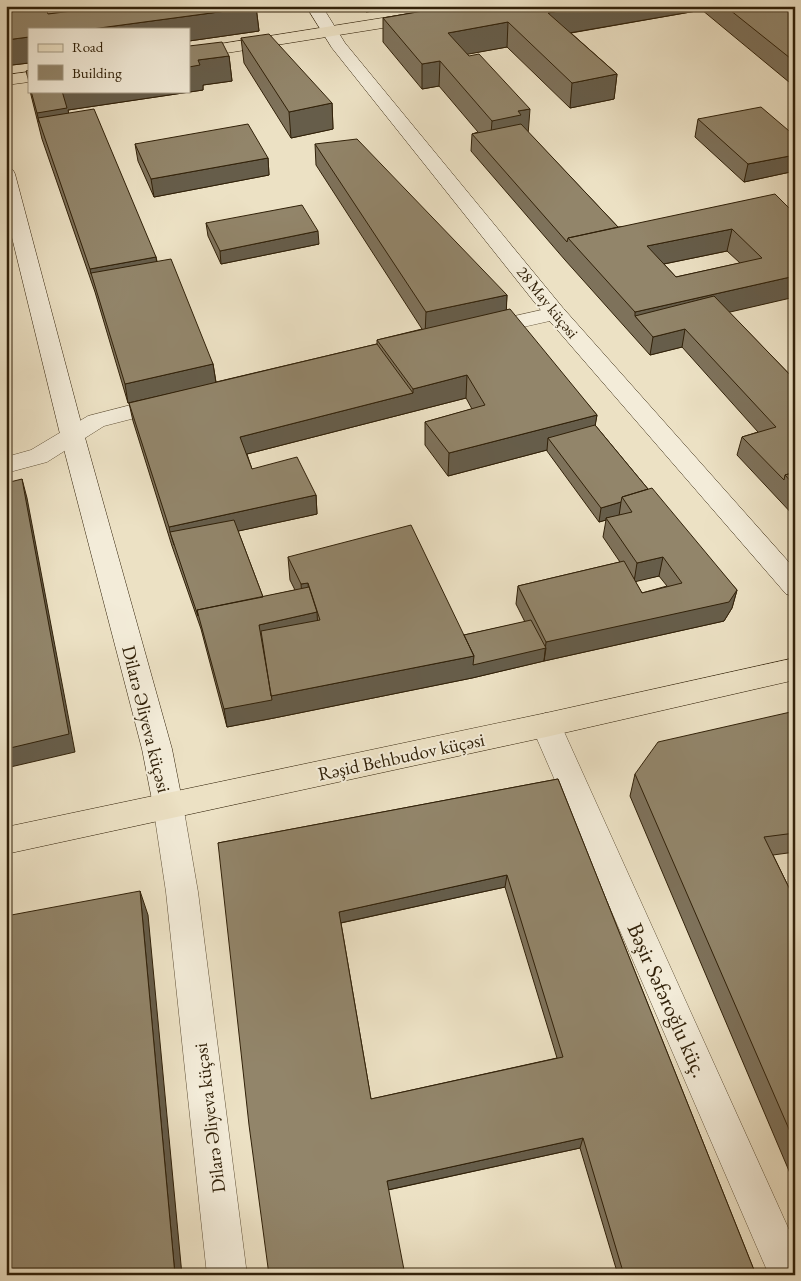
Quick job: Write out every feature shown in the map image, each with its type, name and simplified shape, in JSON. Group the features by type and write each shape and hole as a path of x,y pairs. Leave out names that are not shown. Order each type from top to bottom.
{"main road":[{"name":"28 May küçəsi","path":"314,6 338,45 555,313 795,587"},
{"path":"190,54 489,6"},
{"path":"6,80 28,77"},
{"name":"Dilarə Əliyeva küçəsi","path":"6,174 72,434 157,748 182,892 227,1275"},
{"path":"464,334 555,313"},
{"path":"6,465 39,456 85,426 111,416 187,398"},
{"name":"Rəşid Behbudov küçəsi","path":"6,841 546,725 795,669"},
{"name":"Bəşir Səfəroğlu küç.","path":"546,725 789,1275"}],"building":[{"path":"6,6 45,6 48,14 96,8 96,6 256,7 99,28 28,28 28,37 6,40"},
{"path":"452,6 586,6 548,13 617,74 572,83 508,22 448,33 469,56 479,54 530,109 518,111 521,115 492,121 440,61 422,64 383,18"},
{"path":"725,6 786,6 795,13 795,62"},
{"path":"269,34 332,103 289,112 241,38"},
{"path":"222,42 229,56 198,60 200,65 190,67 190,46"},
{"path":"31,92 62,92 67,108 37,113"},
{"path":"761,107 795,136 795,155 748,164 698,119"},
{"path":"94,109 156,257 90,269 38,118"},
{"path":"248,124 268,158 151,179 135,144"},
{"path":"521,124 618,227 568,238 567,242 472,134"},
{"path":"357,139 507,295 426,312 315,144"},
{"path":"775,194 795,214 795,276 635,312 568,238","holes":["732,229 762,258 676,277 647,246"]},
{"path":"302,205 318,231 220,251 206,223"},
{"path":"171,259 213,364 125,384 91,273"},
{"path":"714,296 795,380 795,472 785,475 784,480 742,437 776,427 685,329 653,337 635,316"},
{"path":"510,309 597,415 449,453 425,422 485,405 467,375 413,389 377,340"},
{"path":"377,344 413,393 240,437 252,469 297,457 316,495 169,527 129,403"},
{"path":"595,425 648,489 622,497 621,502 601,508 548,438"},
{"path":"795,472 795,486 785,475"},
{"path":"22,479 69,734 6,749 6,483"},
{"path":"652,488 737,590 729,602 546,642 518,586 624,561 642,593 682,583 663,557 637,563 606,518 632,512 622,497"},
{"path":"234,520 263,597 197,610 198,616 170,532"},
{"path":"411,525 474,656 271,696 261,631 320,620 308,583 301,584 288,557"},
{"path":"309,587 317,612 259,625 272,700 224,709 197,610"},
{"path":"531,620 546,648 473,665 474,656 464,635"},
{"path":"795,711 795,833 764,837 795,900 795,1143 635,774 658,742"},
{"path":"558,779 756,1275 624,1275 583,1138 387,1181 405,1275 269,1275 249,1125 218,843","holes":["507,875 563,1057 371,1099 339,912"]},
{"path":"140,891 175,1275 6,1275 6,916"}]}
